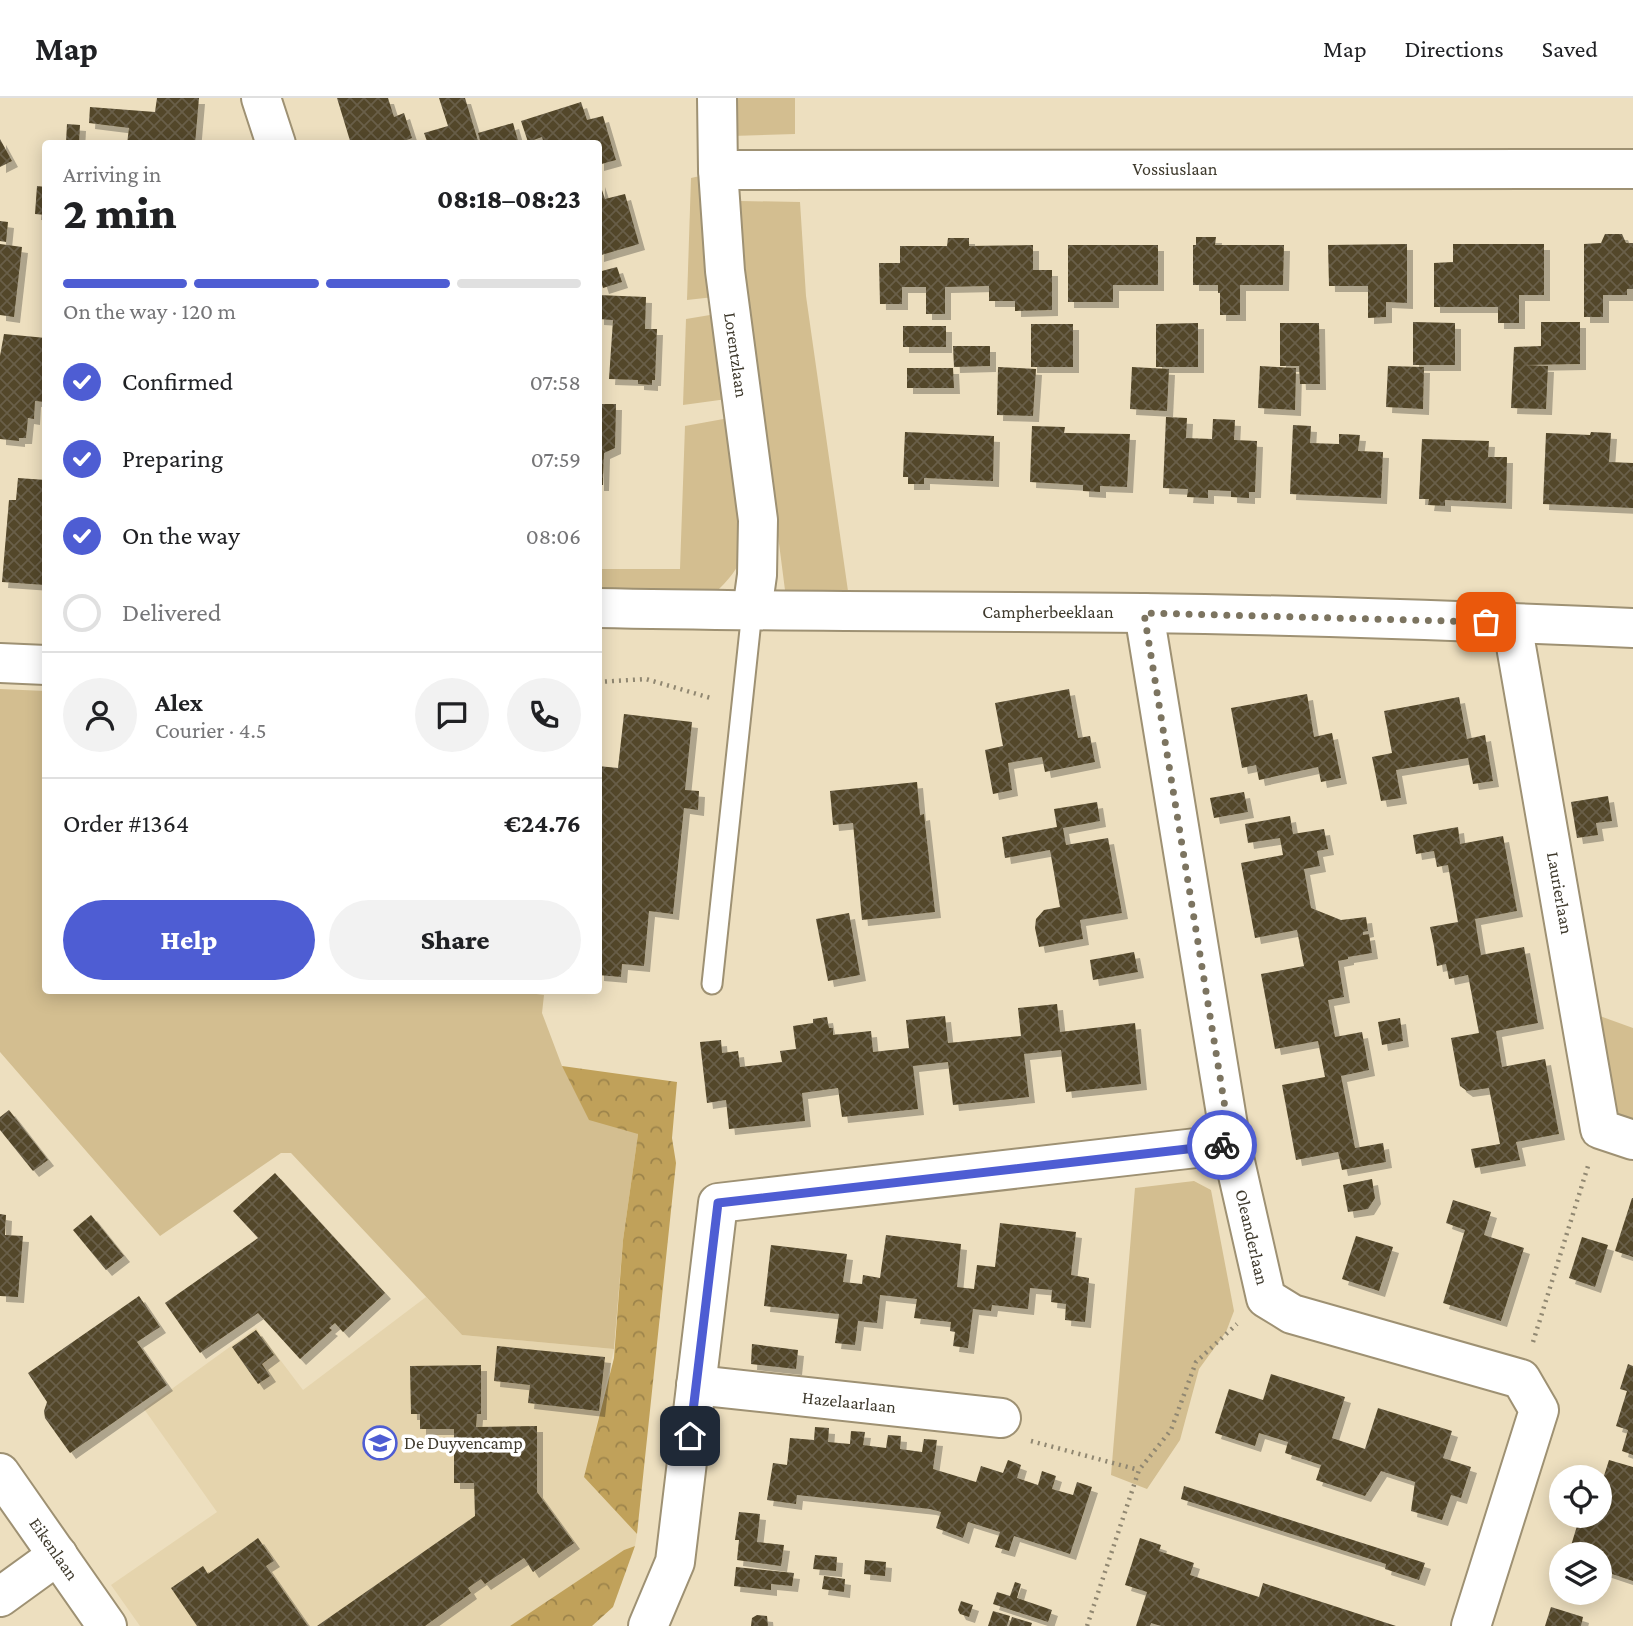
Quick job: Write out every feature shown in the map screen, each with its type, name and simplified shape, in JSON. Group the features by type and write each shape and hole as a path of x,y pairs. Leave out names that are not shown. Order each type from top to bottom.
{"street":[{"path":"261,98 275,140"},
{"name":"Lorentzlaan","path":"718,98 718,170 725,271 758,520 757,575 752,611"},
{"name":"Vossiuslaan","path":"718,170 1633,169"},
{"name":"Campherbeeklaan","path":"602,608 1144,613 1512,622 1633,628"},
{"name":"Oleanderlaan","path":"1144,613 1231,1144 1266,1298 1292,1314 1521,1379"},
{"name":"Laurierlaan","path":"1512,622 1617,1134"},
{"path":"0,663 42,665"},
{"path":"648,1626 675,1562 718,1203 1231,1144"},
{"path":"1471,1626 1538,1410 1521,1379"},
{"name":"Hazelaarlaan","path":"696,1385 1001,1418"},
{"name":"Eikenlaan","path":"0,1473 107,1626"},
{"path":"0,1597 58,1555"}],"lane":[{"path":"712,984 752,611"}],"path":[{"path":"602,682 646,679 742,706"},
{"path":"1521,1379 1617,1134"},
{"path":"1087,1626 1139,1469 1171,1430 1196,1362 1266,1298"},
{"path":"1001,1418 1014,1436 1139,1469"}],"shaded area":[{"path":"728,98 795,98 795,134 732,136"},
{"path":"700,176 714,297 687,300 691,178"},
{"path":"740,201 800,202 806,296 848,591 785,590 748,303"},
{"path":"716,314 727,399 683,405 686,319"},
{"path":"729,418 742,516 741,553 737,567 716,592 602,593 602,569 680,569 685,426"},
{"path":"0,689 42,691 42,994 544,995 542,1013 562,1066 638,1134 623,1240 614,1349 462,1335 291,1153 281,1153 160,1236 0,1052"},
{"path":"1597,1015 1633,1028 1633,1128 1611,1116"},
{"path":"1194,1181 1211,1190 1234,1311 1226,1332 1199,1369 1180,1440 1147,1489 1111,1475 1135,1188"},
{"name":"De Duyvencamp","path":"426,1297 462,1335 614,1349 585,1477 637,1534 635,1546 624,1550 510,1626 140,1626 111,1585 217,1512 144,1409 256,1328 303,1390"}],"green space":[{"path":"562,1066 677,1082 672,1138 676,1163 637,1534 584,1477 614,1358 623,1240 638,1134 589,1120"},
{"path":"635,1546 613,1607 592,1626 510,1626 624,1550"}],"building":[{"path":"157,98 199,98 195,140 128,140 129,128 89,123 90,107 155,112"},
{"path":"337,98 388,98 394,117 404,113 412,138 407,140 350,140"},
{"path":"439,98 465,98 478,140 427,140 424,133 448,126"},
{"path":"581,102 587,120 603,116 616,160 602,164 602,140 543,140 542,137 527,140 521,121"},
{"path":"513,123 518,140 480,140 478,133"},
{"path":"67,124 80,125 79,140 66,140"},
{"path":"0,139 12,161 0,167"},
{"path":"37,186 42,187 42,215 35,214"},
{"path":"602,190 605,199 625,194 639,244 602,255"},
{"path":"0,221 8,222 6,242 0,241"},
{"path":"1605,234 1622,234 1626,243 1633,243 1633,289 1627,289 1627,295 1603,295 1603,317 1584,317 1584,244 1601,243"},
{"path":"1196,237 1216,237 1215,245 1284,245 1283,285 1240,285 1240,315 1220,315 1218,285 1193,285 1193,245 1196,245"},
{"path":"948,238 969,238 969,246 1033,245 1033,270 1052,270 1052,310 1015,311 1015,301 989,301 989,286 945,287 945,314 926,314 926,287 902,287 902,304 880,304 879,263 900,263 900,246 947,246"},
{"path":"0,244 22,247 14,317 0,315"},
{"path":"1407,244 1407,303 1386,302 1386,317 1368,318 1368,286 1329,286 1328,245"},
{"path":"1453,244 1544,244 1544,295 1519,295 1519,323 1498,323 1498,307 1434,307 1434,263 1453,262"},
{"path":"1068,245 1158,245 1158,285 1113,285 1113,302 1068,302"},
{"path":"617,267 622,282 603,288 602,271"},
{"path":"602,295 646,297 645,329 657,329 655,380 652,380 652,385 638,384 638,380 609,379 613,320 602,319"},
{"path":"1413,322 1455,323 1455,365 1413,365"},
{"path":"1541,322 1580,322 1580,364 1525,365 1548,366 1546,409 1511,408 1514,347 1541,346"},
{"path":"1198,323 1198,367 1156,367 1156,324"},
{"path":"1280,323 1319,323 1320,384 1300,384 1299,366 1280,366"},
{"path":"1031,324 1073,324 1073,367 1031,367"},
{"path":"903,326 946,326 946,347 903,347"},
{"path":"4,334 42,338 42,402 35,401 34,419 28,418 26,438 19,438 19,441 0,439 0,356"},
{"path":"953,346 990,346 990,366 954,367"},
{"path":"1260,366 1296,368 1295,410 1258,408"},
{"path":"1388,366 1424,367 1423,409 1386,407"},
{"path":"998,367 1036,369 1033,416 997,415"},
{"path":"1132,367 1169,369 1167,411 1130,409"},
{"path":"907,368 953,368 954,388 907,388"},
{"path":"602,404 616,404 615,448 604,453 603,485"},
{"path":"1166,417 1187,418 1186,438 1212,439 1213,419 1235,420 1234,440 1257,441 1255,492 1249,492 1249,498 1231,497 1231,491 1208,490 1208,498 1187,497 1188,489 1163,488"},
{"path":"1293,425 1311,426 1310,443 1339,444 1339,434 1360,435 1358,451 1383,452 1381,498 1290,494"},
{"path":"1032,426 1065,427 1064,433 1130,434 1127,487 1100,486 1100,492 1083,491 1083,485 1030,482"},
{"path":"905,432 994,436 993,481 924,478 924,484 908,484 908,477 903,477"},
{"path":"1591,432 1611,433 1609,462 1633,463 1633,508 1543,504 1546,433 1590,435"},
{"path":"1422,439 1489,441 1488,457 1507,457 1506,503 1445,500 1445,506 1428,505 1429,499 1419,499"},
{"path":"18,478 42,480 42,585 2,582 9,500 16,500"},
{"path":"1069,689 1078,738 1090,736 1095,762 1045,772 1042,757 1008,763 1012,790 993,794 985,750 1003,746 995,703"},
{"path":"1307,694 1314,737 1332,733 1341,778 1321,782 1318,767 1259,780 1256,765 1242,768 1231,708"},
{"path":"1459,697 1467,739 1485,735 1493,781 1473,784 1468,758 1396,770 1401,798 1381,801 1372,757 1392,753 1384,711"},
{"path":"624,714 692,722 685,790 699,791 698,810 684,808 673,914 649,911 644,966 622,964 621,977 602,975 602,766 618,768"},
{"path":"917,782 920,815 924,814 935,912 862,920 853,823 833,825 830,791"},
{"path":"1244,792 1248,812 1214,818 1210,798"},
{"path":"1608,796 1612,821 1596,823 1598,835 1577,838 1571,802"},
{"path":"1097,802 1100,821 1063,828 1066,845 1108,838 1122,913 1080,920 1083,939 1039,947 1036,919 1044,910 1060,907 1050,850 1005,858 1002,837 1057,827 1054,809"},
{"path":"1290,816 1293,834 1324,829 1328,849 1317,851 1320,866 1304,869 1311,908 1341,920 1366,917 1368,931 1363,932 1363,935 1369,934 1372,953 1338,961 1344,997 1328,1000 1335,1037 1362,1032 1369,1070 1341,1076 1355,1148 1383,1143 1386,1162 1342,1170 1338,1152 1296,1160 1282,1085 1325,1077 1318,1041 1275,1049 1261,974 1304,966 1297,930 1255,938 1241,863 1283,855 1280,838 1248,843 1245,824"},
{"path":"1458,827 1460,844 1503,836 1517,911 1475,919 1481,955 1524,947 1538,1023 1496,1031 1502,1067 1545,1059 1559,1134 1516,1142 1520,1160 1475,1168 1471,1149 1500,1144 1489,1088 1467,1091 1460,1086 1451,1038 1479,1033 1468,975 1449,979 1446,964 1437,966 1430,927 1458,922 1448,865 1437,867 1434,851 1416,854 1413,835"},
{"path":"849,913 860,975 828,981 816,919"},
{"path":"1134,952 1138,972 1093,980 1090,960"},
{"path":"1057,1004 1060,1032 1135,1023 1141,1084 1066,1092 1061,1050 1024,1054 1029,1097 953,1105 948,1062 913,1066 918,1109 842,1117 838,1088 802,1093 805,1121 729,1129 726,1100 707,1103 700,1042 721,1040 722,1053 738,1051 740,1067 782,1062 780,1051 796,1049 793,1026 813,1023 813,1019 827,1017 829,1028 833,1028 833,1035 871,1031 873,1052 909,1048 906,1020 945,1016 948,1043 1021,1036 1018,1008"},
{"path":"1400,1018 1403,1041 1382,1045 1378,1022"},
{"path":"9,1110 48,1160 33,1171 0,1130 0,1117"},
{"path":"275,1173 385,1293 343,1332 335,1323 329,1328 332,1330 300,1359 258,1313 200,1353 165,1303 258,1238 233,1211"},
{"path":"1372,1179 1375,1198 1368,1209 1348,1212 1343,1185"},
{"path":"1633,1198 1633,1257 1615,1251"},
{"path":"1453,1200 1491,1212 1484,1235 1524,1248 1501,1321 1443,1303 1465,1230 1446,1223"},
{"path":"0,1214 6,1215 5,1235 23,1236 18,1297 0,1296"},
{"path":"91,1215 124,1256 106,1270 73,1230"},
{"path":"1000,1223 1076,1232 1071,1275 1089,1278 1085,1322 1065,1320 1066,1304 1051,1302 1052,1290 1030,1288 1028,1309 992,1305 991,1311 973,1309 968,1348 953,1346 955,1332 950,1331 951,1322 914,1318 917,1299 880,1295 877,1323 858,1321 855,1345 835,1343 839,1314 764,1306 771,1245 847,1254 843,1282 862,1284 863,1275 880,1278 886,1235 961,1244 957,1287 974,1289 977,1265 995,1267"},
{"path":"1356,1236 1393,1247 1379,1291 1342,1279"},
{"path":"1582,1237 1608,1245 1595,1287 1569,1278"},
{"path":"139,1296 160,1327 137,1342 167,1385 70,1453 45,1418 47,1402 28,1373"},
{"path":"256,1330 274,1355 262,1364 270,1376 258,1384 232,1347"},
{"path":"752,1344 798,1350 796,1369 751,1364"},
{"path":"497,1346 605,1357 599,1411 528,1403 530,1385 494,1381"},
{"path":"1628,1364 1633,1366 1633,1455 1622,1451 1628,1430 1616,1426 1627,1391 1620,1389"},
{"path":"481,1365 481,1414 477,1414 476,1427 537,1426 537,1492 574,1543 533,1572 524,1558 485,1584 481,1579 468,1588 471,1593 425,1626 317,1626 475,1516 474,1483 454,1483 454,1429 420,1429 420,1414 411,1414 410,1366"},
{"path":"1271,1374 1345,1397 1332,1438 1365,1449 1378,1408 1452,1431 1443,1458 1471,1467 1461,1498 1451,1495 1442,1520 1411,1511 1415,1482 1381,1471 1365,1496 1316,1480 1321,1465 1285,1453 1288,1442 1259,1433 1255,1446 1215,1433 1229,1389 1263,1400"},
{"path":"815,1427 829,1428 828,1442 850,1444 851,1431 865,1432 863,1445 886,1448 888,1435 901,1436 900,1449 922,1452 924,1439 937,1440 933,1469 976,1482 981,1466 1003,1473 1008,1460 1021,1465 1017,1478 1038,1485 1042,1471 1056,1476 1052,1489 1073,1495 1077,1482 1092,1487 1070,1554 1014,1536 1009,1551 995,1547 1000,1532 968,1522 963,1538 936,1528 941,1512 930,1509 797,1495 796,1504 767,1500 773,1463 787,1465 790,1438 814,1440"},
{"path":"1609,1460 1633,1467 1633,1581 1612,1574 1612,1542 1572,1542 1576,1528 1612,1528 1612,1465 1607,1465"},
{"path":"1184,1486 1425,1563 1419,1580 1385,1569 1386,1564 1181,1499"},
{"path":"739,1512 760,1514 757,1542 784,1545 781,1566 737,1560 739,1540 735,1540"},
{"path":"258,1538 274,1561 266,1566 308,1626 197,1626 171,1588 203,1566 208,1574"},
{"path":"1140,1538 1161,1545 1159,1551 1194,1563 1190,1575 1259,1597 1263,1583 1396,1626 1161,1626 1151,1623 1150,1626 1136,1626 1147,1592 1125,1585"},
{"path":"815,1555 837,1557 836,1571 813,1569"},
{"path":"865,1560 886,1562 885,1576 864,1574"},
{"path":"736,1567 794,1573 792,1586 771,1584 771,1590 734,1586"},
{"path":"824,1576 845,1579 844,1592 822,1589"},
{"path":"1015,1582 1021,1584 1017,1598 1052,1610 1048,1622 993,1604 997,1592 1010,1596"},
{"path":"961,1601 973,1605 969,1617 960,1614 958,1610"},
{"path":"1551,1607 1583,1617 1581,1626 1545,1626"},
{"path":"993,1611 1010,1616 1007,1626 988,1626"},
{"path":"757,1615 767,1616 768,1626 751,1626 752,1618"},
{"path":"1012,1617 1032,1623 1031,1626 1009,1626"}],"way so far":[{"path":"1222,1145 1231,1144 1144,613 1486,622"}],"place":[{"name":"De Duyvencamp","path":"380,1443"}],"route":[{"path":"690,1436 718,1203 1222,1145"}]}
